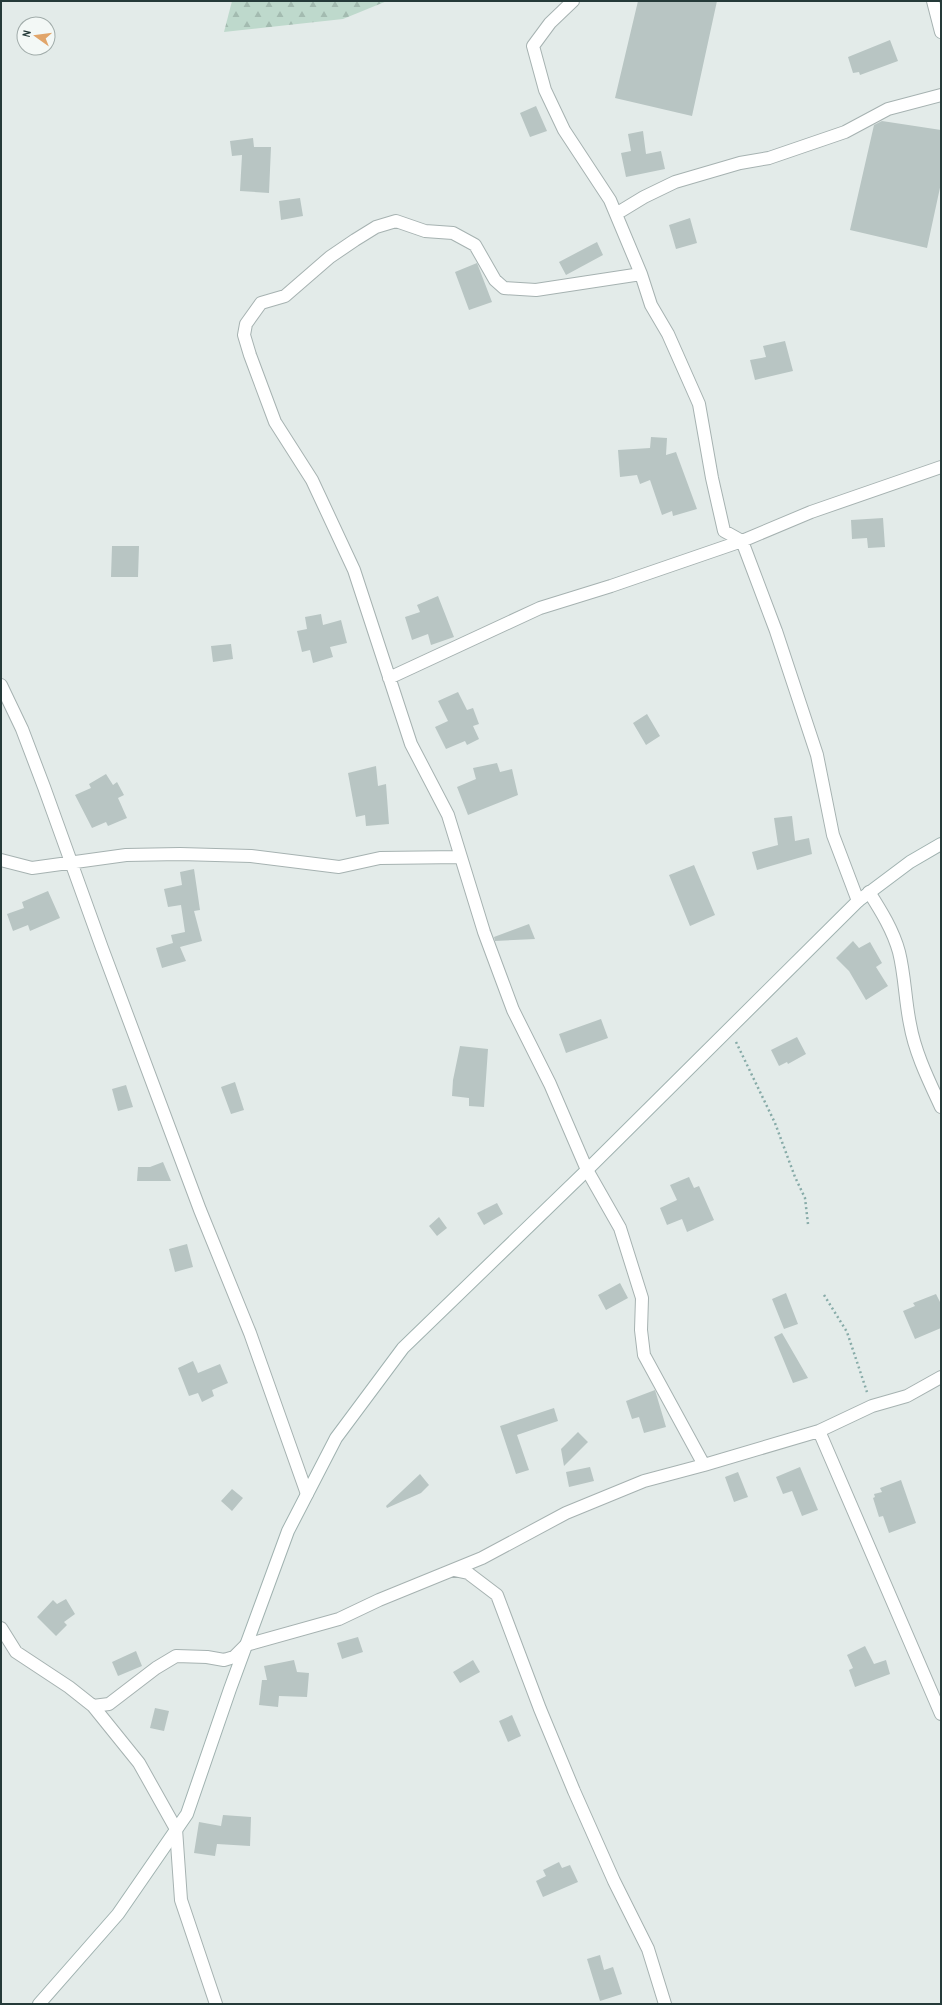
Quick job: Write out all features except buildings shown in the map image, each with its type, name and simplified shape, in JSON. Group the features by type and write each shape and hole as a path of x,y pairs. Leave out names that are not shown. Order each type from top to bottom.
{"street":[{"path":"573,1 550,23 533,46 545,90 564,130 602,187 616,214 641,274 651,305 668,334 700,404 712,478 724,531 742,542 776,631 816,755 833,835 858,901"},
{"path":"933,1 941,32"},
{"path":"616,214 644,197 675,182 740,163 769,158 845,132 888,109 941,95"},
{"path":"641,274 536,290 504,288 495,280 475,245 453,233 424,231 396,221 376,227 355,240 330,257 285,296 261,303 250,315 246,324 244,335 252,362 275,422 312,480 354,570 411,744 448,815 484,932 513,1010 550,1084 587,1170 620,1228 642,1298 641,1330 644,1355 704,1465"},
{"path":"389,678 540,608 742,542 811,512 941,467"},
{"path":"1,685 22,729 200,1210 250,1333 307,1494"},
{"path":"39,2004 118,1914 187,1814 288,1531 336,1438 403,1348 587,1170 858,901 910,862 941,844"},
{"path":"1,860 32,868 126,855 180,854 251,856 339,867 380,858 461,857"},
{"path":"869,892 885,918 898,951 910,1025 924,1069 941,1107"},
{"path":"93,1706 109,1704 156,1668 176,1656 207,1657 224,1660 234,1657 246,1646 339,1619 379,1600 488,1555 566,1513 644,1480 704,1465 819,1431 872,1406 907,1396 941,1378"},
{"path":"819,1431 941,1714"},
{"path":"454,1570 468,1573 497,1595 540,1709 574,1791 614,1881 648,1949 666,2004"},
{"path":"1,1628 16,1652 69,1687 93,1706 139,1763 176,1829 181,1900 216,2004"}],"path":[{"path":"730,1029 775,1123 795,1177 805,1198 808,1224"},
{"path":"824,1295 847,1332 872,1406"}],"green space":[{"path":"232,1 387,1 343,19 224,32"}]}
